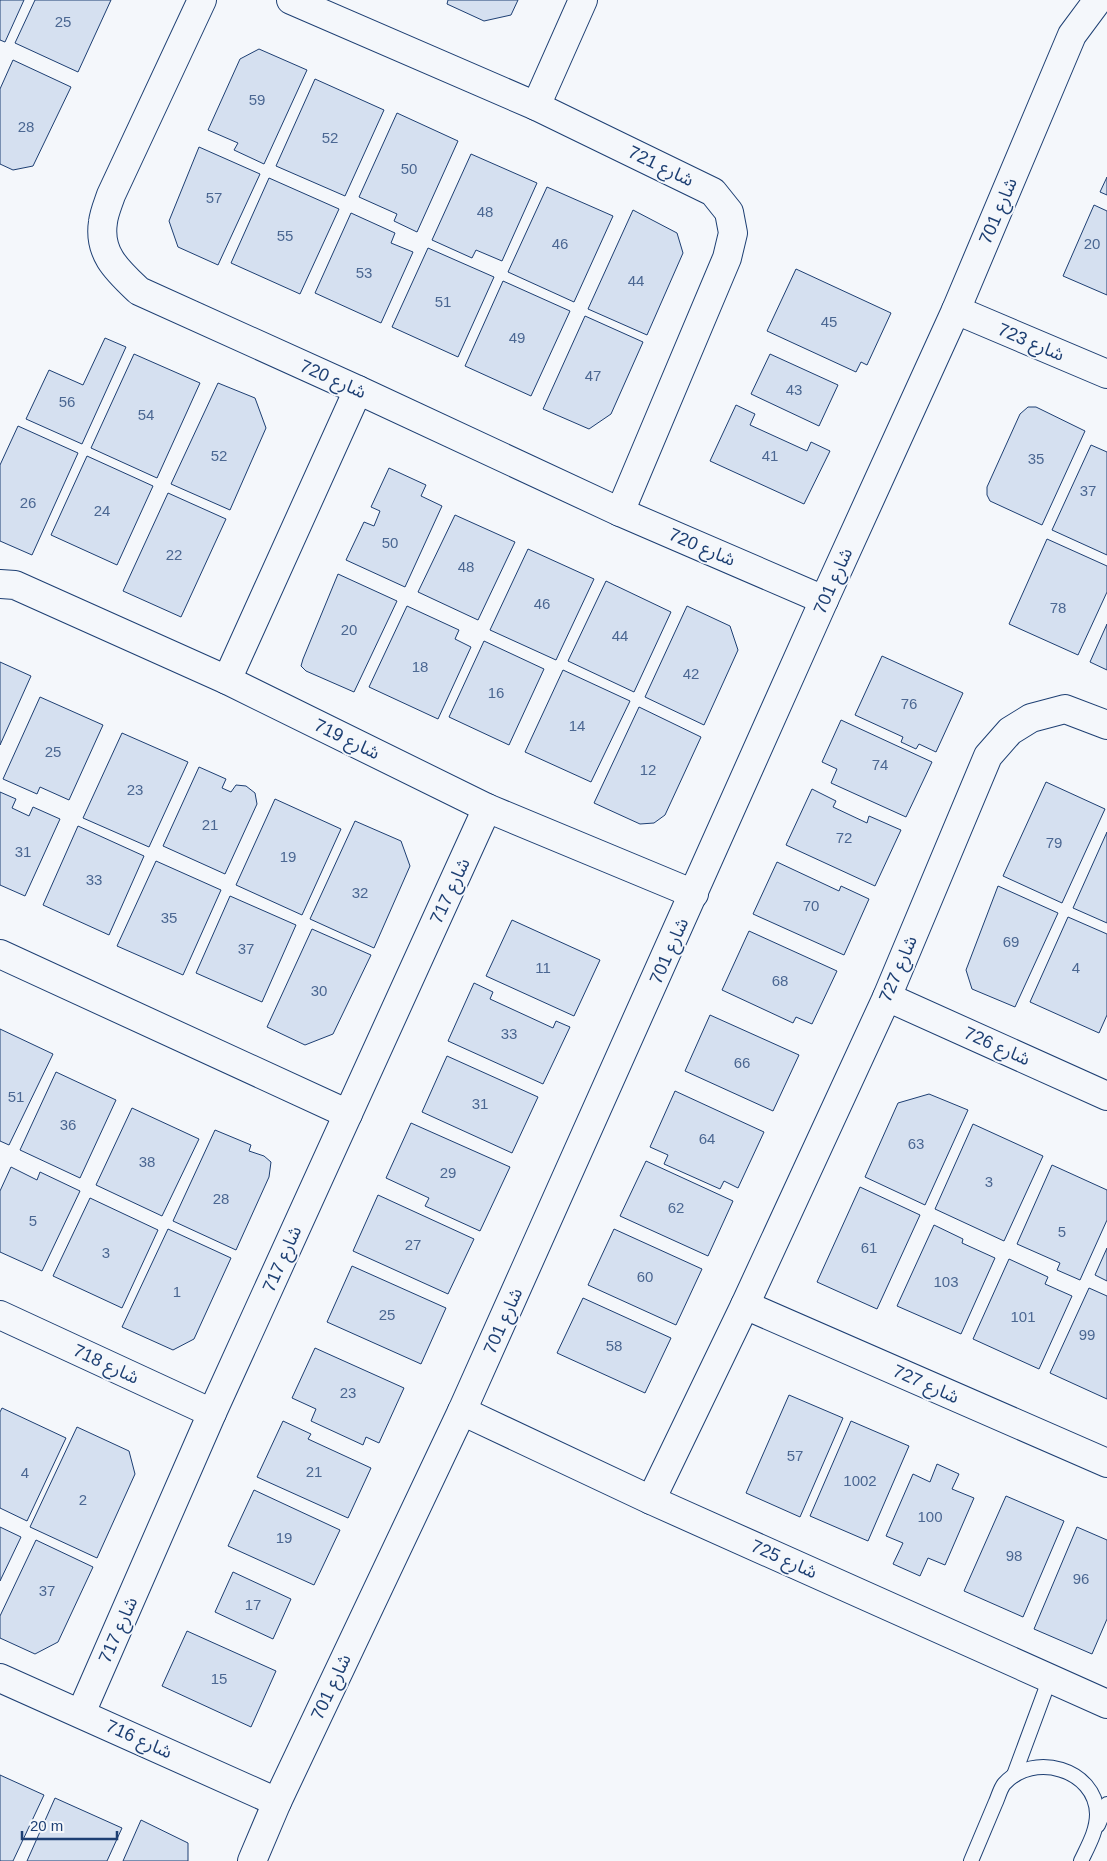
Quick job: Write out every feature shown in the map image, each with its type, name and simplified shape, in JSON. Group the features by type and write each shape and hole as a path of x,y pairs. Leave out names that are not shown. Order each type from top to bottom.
{"street":[{"name":"شارع 720","path":"202,0 111,195 103,222 104,246 116,269 139,291 620,512 824,600"},
{"name":"شارع 721","path":"290,0 536,106 713,192 729,212 733,233 727,258 620,512"},
{"path":"536,106 583,0"},
{"name":"شارع 701","path":"1072,35 1074,0"},
{"name":"شارع 701","path":"252,1861 277,1802 462,1411 824,600 956,310 1072,35 1098,0"},
{"name":"شارع 723","path":"956,310 1107,374"},
{"path":"227,680 358,390"},
{"name":"شارع 719","path":"0,584 14,585 227,680 488,808 694,894"},
{"name":"شارع 727","path":"651,1500 746,1305 886,997 988,756 1010,731 1031,718 1065,709 1107,725"},
{"name":"شارع 717","path":"81,1713 212,1413 488,808"},
{"path":"0,954 348,1114"},
{"name":"شارع 726","path":"886,997 1107,1096"},
{"name":"شارع 727","path":"746,1305 1107,1463"},
{"name":"شارع 718","path":"0,1315 212,1413"},
{"name":"شارع 725","path":"462,1411 651,1500 1107,1704"},
{"name":"شارع 716","path":"0,1678 277,1802"}],"lane":[{"path":"1014,1775 1050,1678"},
{"path":"971,1861 1003,1785 1014,1775 1028,1768 1043,1766 1058,1768 1073,1774 1084,1784 1092,1798 1097,1812 1096,1828"},
{"path":"1081,1861 1107,1804"}],"building":[{"path":"0,0 24,0 5,42 0,40"},
{"path":"35,0 111,0 78,72 15,43"},
{"path":"448,0 518,0 511,15 484,21 447,4"},
{"path":"259,49 307,70 264,164 234,150 238,143 208,130 240,59"},
{"path":"13,60 71,87 33,166 13,170 0,164 0,89"},
{"path":"315,79 384,110 345,196 276,166"},
{"path":"397,113 458,141 417,232 394,221 397,214 359,197"},
{"path":"199,147 260,174 218,265 178,247 169,221"},
{"path":"471,154 537,183 502,261 476,250 472,258 432,240"},
{"path":"1107,177 1107,195 1100,192"},
{"path":"269,178 339,209 300,294 231,263"},
{"path":"547,187 613,216 574,302 508,272"},
{"path":"1094,205 1107,211 1107,295 1063,276"},
{"path":"633,210 677,233 683,253 647,335 588,309"},
{"path":"351,213 395,233 391,243 413,252 381,323 315,293"},
{"path":"428,248 494,277 458,357 392,327"},
{"path":"796,269 891,313 867,365 861,362 856,372 767,331"},
{"path":"503,281 570,311 531,396 465,366"},
{"path":"585,316 643,342 611,414 589,429 543,409"},
{"path":"105,338 126,347 82,444 26,419 49,370 83,385"},
{"path":"134,354 200,383 157,478 91,448"},
{"path":"770,354 838,385 819,426 751,394"},
{"path":"218,383 255,398 266,428 230,510 171,484"},
{"path":"736,405 755,414 750,425 807,451 811,442 830,451 804,504 710,461"},
{"path":"1028,407 1036,407 1085,431 1042,525 990,501 987,495 987,487 1020,414"},
{"path":"18,426 78,453 32,555 0,541 0,465"},
{"path":"1091,445 1107,452 1107,555 1052,530"},
{"path":"87,456 153,486 117,565 51,535"},
{"path":"389,468 426,485 421,496 442,506 405,587 346,560 364,522 374,526 380,511 371,507"},
{"path":"168,493 226,519 181,617 123,591"},
{"path":"455,515 515,542 478,620 418,592"},
{"path":"1047,539 1107,566 1107,592 1078,655 1009,624"},
{"path":"528,549 594,579 556,660 490,630"},
{"path":"338,574 397,601 354,692 306,671 301,666"},
{"path":"606,581 671,612 634,692 568,661"},
{"path":"407,606 459,630 455,639 471,647 438,719 369,687"},
{"path":"687,606 730,626 738,650 704,725 645,697"},
{"path":"1107,624 1107,670 1090,662"},
{"path":"484,641 544,669 509,745 449,717"},
{"path":"882,656 963,693 936,752 919,744 916,749 901,742 903,737 855,715"},
{"path":"0,662 31,676 0,745"},
{"path":"563,670 630,701 591,782 525,752"},
{"path":"40,697 103,725 69,800 40,787 37,794 3,779"},
{"path":"639,707 701,737 665,815 654,823 640,824 594,803"},
{"path":"841,720 932,762 906,817 831,783 837,769 822,762"},
{"path":"122,733 188,762 149,847 83,818"},
{"path":"199,767 226,779 222,788 231,792 236,785 246,786 255,793 257,804 225,874 163,846"},
{"path":"1046,782 1105,809 1062,903 1003,876"},
{"path":"812,789 836,801 833,807 867,823 869,816 901,830 875,886 786,845"},
{"path":"0,792 16,799 12,808 29,816 33,807 60,819 25,896 0,885"},
{"path":"275,799 341,829 302,915 236,885"},
{"path":"355,821 401,841 410,866 374,948 310,919"},
{"path":"78,826 144,856 109,935 43,905"},
{"path":"1107,832 1107,923 1073,908"},
{"path":"156,861 221,890 183,975 117,946"},
{"path":"777,862 839,891 841,886 869,899 844,955 753,914"},
{"path":"998,886 1058,913 1015,1007 972,989 966,970"},
{"path":"230,896 296,925 262,1002 196,973"},
{"path":"1068,917 1107,934 1107,1015 1099,1033 1030,1002"},
{"path":"512,920 600,960 574,1016 486,976"},
{"path":"312,929 371,955 333,1034 305,1045 267,1027"},
{"path":"749,931 837,971 812,1024 796,1017 793,1023 722,990"},
{"path":"474,983 493,992 490,999 553,1028 556,1021 570,1027 543,1084 448,1041"},
{"path":"710,1015 799,1055 773,1111 685,1071"},
{"path":"0,1029 53,1054 9,1145 0,1141"},
{"path":"447,1056 538,1097 512,1153 422,1112"},
{"path":"56,1072 116,1100 80,1178 20,1150"},
{"path":"675,1091 764,1132 738,1188 724,1181 720,1189 664,1164 668,1155 650,1147"},
{"path":"929,1094 968,1110 925,1205 865,1177 898,1103"},
{"path":"132,1108 199,1139 162,1216 96,1185"},
{"path":"411,1123 510,1167 480,1231 425,1206 429,1198 386,1178"},
{"path":"973,1124 1043,1156 1004,1241 935,1209"},
{"path":"215,1130 251,1145 249,1151 264,1156 271,1162 269,1177 236,1250 173,1221"},
{"path":"646,1161 733,1201 708,1256 620,1216"},
{"path":"1052,1165 1107,1190 1107,1220 1080,1280 1057,1270 1060,1263 1017,1244"},
{"path":"11,1167 37,1180 40,1172 80,1191 42,1271 0,1252 0,1191"},
{"path":"860,1187 920,1215 877,1309 817,1282"},
{"path":"378,1195 474,1239 448,1294 353,1251"},
{"path":"90,1198 158,1230 122,1308 53,1276"},
{"path":"934,1225 963,1239 962,1243 995,1258 961,1334 897,1306"},
{"path":"168,1229 231,1258 194,1339 173,1350 122,1327"},
{"path":"614,1229 702,1269 676,1325 588,1285"},
{"path":"1107,1248 1107,1281 1095,1275"},
{"path":"1009,1259 1048,1277 1045,1284 1072,1296 1039,1369 973,1339"},
{"path":"352,1266 446,1308 421,1364 327,1322"},
{"path":"1089,1288 1107,1296 1107,1399 1050,1373"},
{"path":"583,1298 671,1338 645,1393 557,1353"},
{"path":"315,1348 404,1388 379,1443 366,1437 363,1445 311,1421 316,1409 292,1398"},
{"path":"789,1395 843,1418 800,1517 746,1493"},
{"path":"2,1408 66,1438 27,1521 0,1508 0,1412"},
{"path":"283,1421 311,1434 308,1439 371,1468 348,1518 257,1477"},
{"path":"851,1421 909,1446 868,1541 810,1516"},
{"path":"77,1427 129,1451 135,1474 97,1558 30,1527"},
{"path":"937,1464 959,1474 952,1489 974,1498 945,1565 928,1558 920,1576 893,1564 903,1543 886,1536 913,1474 930,1482"},
{"path":"254,1490 340,1530 314,1585 228,1546"},
{"path":"1006,1496 1064,1521 1023,1617 964,1591"},
{"path":"0,1527 21,1537 0,1581"},
{"path":"1077,1527 1107,1540 1107,1619 1092,1654 1034,1629"},
{"path":"36,1540 93,1567 58,1642 35,1654 0,1638 0,1616"},
{"path":"233,1572 291,1599 273,1639 215,1612"},
{"path":"187,1631 276,1671 251,1727 162,1686"},
{"path":"0,1775 44,1795 13,1861 0,1861"},
{"path":"55,1798 122,1828 107,1861 27,1861"},
{"path":"141,1820 188,1843 188,1861 123,1861"}]}
